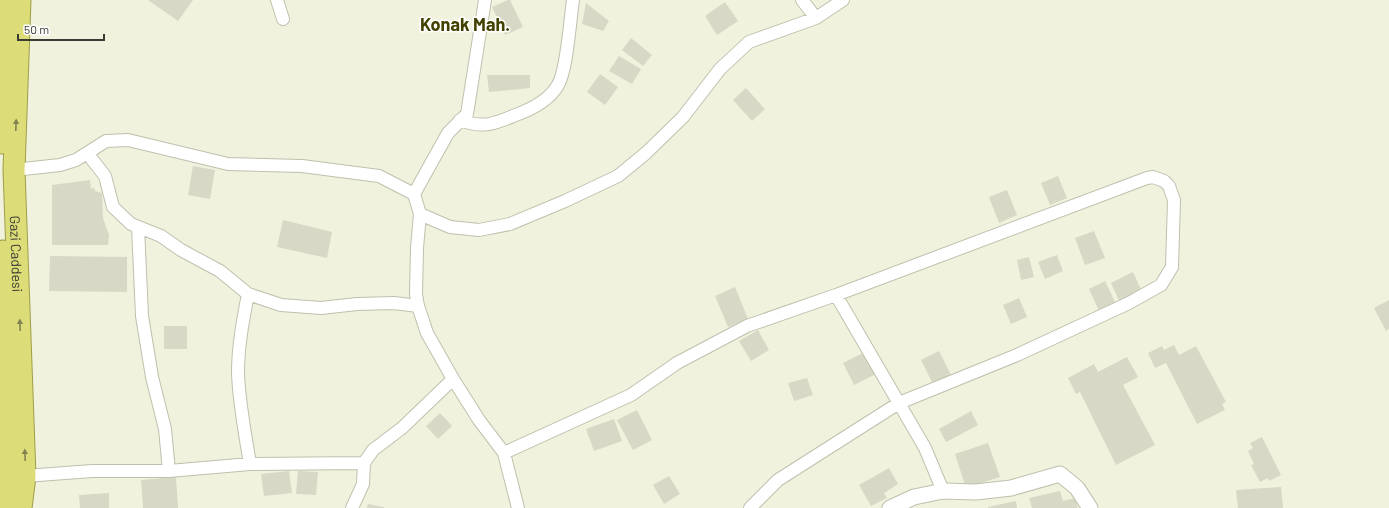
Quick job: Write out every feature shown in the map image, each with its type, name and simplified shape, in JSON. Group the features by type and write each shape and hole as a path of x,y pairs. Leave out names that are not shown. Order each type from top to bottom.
{"highway":[{"name":"Gazi Caddesi","path":"0,0 3,483 20,505"},
{"name":"Gazi Caddesi","path":"20,0 14,170 25,476 20,505"}],"street":[{"path":"277,0 283,19"},
{"path":"485,0 467,114 448,132 414,194 420,214 417,248 416,294 418,306 428,333 453,379 479,420 504,454 518,508"},
{"path":"460,120 476,126 494,124 523,112 545,100 558,84 564,60 573,0"},
{"path":"802,0 816,18"},
{"path":"420,214 450,227 479,230 510,224 565,201 618,176 646,153 683,117 720,68 749,42 816,18 843,0"},
{"path":"14,170 60,165 76,160 106,141 128,140 228,164 302,166 379,176 414,194"},
{"path":"87,153 105,176 112,206 131,224 161,236 181,250 220,271 248,294 281,305 321,308 357,304 394,304 418,306"},
{"path":"504,454 631,395 677,363 747,326 836,296 1147,178 1158,178 1169,186 1175,208 1172,267 1161,285 1129,303 1017,355 899,403 778,480 750,508"},
{"path":"138,226 142,316 152,377 165,429 169,471"},
{"path":"248,294 241,332 238,371 240,402 250,464"},
{"path":"836,296 925,448 943,490"},
{"path":"352,508 363,484 364,463 373,450 402,428 453,379"},
{"path":"25,476 92,471 169,471 250,464 364,463"},
{"path":"890,508 914,497 943,490 976,492 1011,488 1060,474 1077,488 1090,508"}],"building":[{"path":"148,0 193,0 178,21"},
{"path":"510,0 523,27 505,35 492,7"},
{"path":"725,2 738,21 717,35 705,16"},
{"path":"586,3 609,21 603,31 582,24"},
{"path":"631,38 652,55 643,66 622,50"},
{"path":"619,56 641,69 632,84 609,71"},
{"path":"600,74 618,87 605,105 587,92"},
{"path":"487,75 530,75 530,88 489,92"},
{"path":"746,88 765,109 752,121 733,100"},
{"path":"193,166 215,170 210,199 188,195"},
{"path":"1058,176 1067,198 1050,205 1041,183"},
{"path":"90,180 91,189 94,187 95,191 102,193 103,218 109,235 108,245 52,245 52,185"},
{"path":"1007,190 1017,215 999,223 989,197"},
{"path":"283,220 332,232 327,258 277,247"},
{"path":"1094,231 1105,258 1085,265 1075,238"},
{"path":"1057,255 1063,271 1045,279 1038,262"},
{"path":"50,256 127,257 127,292 49,291"},
{"path":"1029,257 1034,277 1021,280 1017,260"},
{"path":"1133,272 1143,294 1121,305 1111,283"},
{"path":"1105,281 1116,304 1099,311 1089,289"},
{"path":"735,287 748,319 728,327 715,296"},
{"path":"1019,298 1027,317 1011,324 1003,305"},
{"path":"1389,300 1389,329 1386,331 1374,308"},
{"path":"164,326 187,326 187,349 164,349"},
{"path":"758,330 769,350 751,361 739,341"},
{"path":"1174,345 1179,355 1196,346 1226,402 1222,404 1225,410 1197,424 1166,363 1155,368 1148,353 1162,346 1164,350"},
{"path":"939,351 951,375 933,384 921,360"},
{"path":"865,352 876,374 854,385 843,363"},
{"path":"1127,357 1138,377 1123,385 1155,445 1116,465 1080,392 1076,394 1068,378 1094,364 1098,372"},
{"path":"807,378 813,395 794,401 788,383"},
{"path":"637,410 652,440 633,450 617,420"},
{"path":"971,411 978,425 946,442 939,429"},
{"path":"440,413 452,426 438,439 426,426"},
{"path":"614,419 622,441 594,451 586,429"},
{"path":"1262,437 1281,475 1269,481 1268,478 1260,482 1251,465 1254,464 1248,451 1253,448 1250,443"},
{"path":"988,443 1000,477 966,488 955,454"},
{"path":"889,468 898,484 884,493 887,498 871,506 859,485"},
{"path":"289,471 292,493 264,496 261,474"},
{"path":"298,471 318,472 316,495 296,494"},
{"path":"669,476 680,494 664,504 653,485"},
{"path":"176,477 178,508 143,508 141,480"},
{"path":"1281,487 1283,508 1238,508 1236,490"},
{"path":"1060,491 1063,501 1075,498 1078,508 1032,508 1029,498"},
{"path":"109,493 109,508 80,508 79,495"},
{"path":"1016,501 1017,508 988,508 988,507"},
{"path":"368,504 384,507 384,508 367,508"}],"district":[{"name":"Konak Mah.","path":"465,24"}]}
